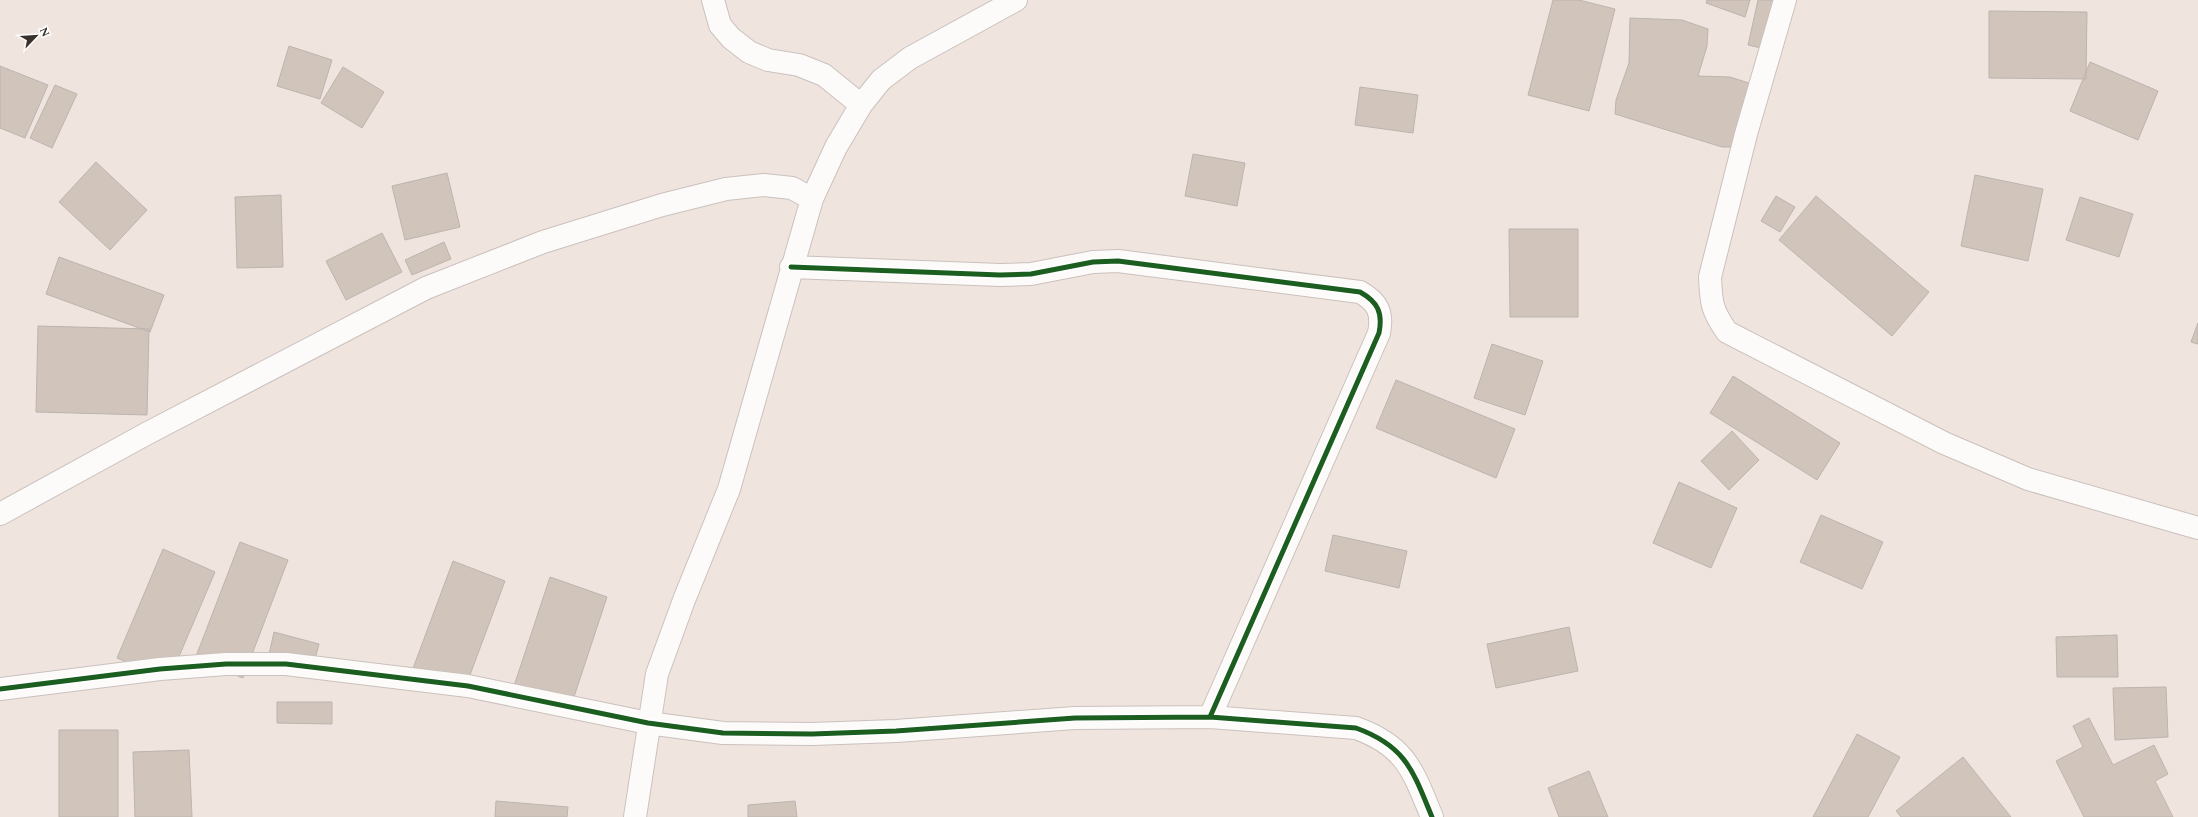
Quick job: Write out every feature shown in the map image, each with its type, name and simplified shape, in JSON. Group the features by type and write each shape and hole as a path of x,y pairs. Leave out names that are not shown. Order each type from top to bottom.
{"street":[{"path":"713,0 720,25 731,38 749,52 768,60 799,65 824,75 861,105"},
{"path":"635,817 648,723 657,674 684,600 729,489 812,199 836,147 861,105 881,80 910,58 1016,0"},
{"path":"1785,0 1746,134 1710,277 1710,297 1715,315 1727,332 1944,443 2028,479 2198,528"},
{"path":"0,514 146,434 426,288 543,242 662,204 726,189 771,186 792,188 812,199"},
{"path":"792,267 1000,275 1031,274 1093,262 1118,261 1360,292 1370,298 1378,307 1380,314 1381,321 1379,333 1210,717"},
{"path":"0,690 97,675 160,669 226,664 286,664 468,686 648,723 723,734 812,734 896,731 1076,718 1210,717 1356,728 1372,734 1399,752 1410,768 1432,817"}],"building":[{"path":"1553,0 1579,0 1615,9 1589,111 1528,95"},
{"path":"1707,0 1750,0 1745,17 1706,3"},
{"path":"1758,0 1786,0 1774,51 1748,45"},
{"path":"1989,11 2087,12 2086,79 1989,78"},
{"path":"1630,18 1682,20 1708,29 1707,46 1698,76 1730,77 1752,84 1736,147 1722,147 1615,114 1616,100 1629,63"},
{"path":"289,46 332,60 320,99 277,86"},
{"path":"2090,62 2158,91 2138,140 2070,111"},
{"path":"0,66 48,85 25,138 0,128"},
{"path":"343,67 384,92 362,128 321,103"},
{"path":"55,85 77,94 52,148 30,138"},
{"path":"1360,87 1418,95 1413,133 1355,125"},
{"path":"1193,154 1245,163 1237,206 1185,196"},
{"path":"96,162 147,210 110,250 59,202"},
{"path":"447,173 460,227 405,240 392,186"},
{"path":"1975,175 2043,189 2028,261 1961,246"},
{"path":"281,195 283,267 237,268 235,197"},
{"path":"1776,196 1795,207 1780,232 1761,221"},
{"path":"1816,196 1929,292 1892,336 1779,240"},
{"path":"2080,197 2133,214 2119,257 2066,240"},
{"path":"1509,229 1578,229 1578,317 1510,317"},
{"path":"382,233 402,272 346,300 326,261"},
{"path":"444,242 451,259 412,275 405,260"},
{"path":"59,257 164,295 150,332 46,294"},
{"path":"2198,323 2198,344 2191,342"},
{"path":"38,326 149,329 147,415 36,412"},
{"path":"1492,344 1543,361 1525,415 1474,398"},
{"path":"1733,376 1840,443 1817,480 1710,413"},
{"path":"1396,380 1515,429 1496,478 1376,428"},
{"path":"1732,431 1759,460 1729,490 1701,461"},
{"path":"1679,482 1737,508 1711,568 1653,543"},
{"path":"1821,515 1883,542 1862,589 1800,562"},
{"path":"1333,535 1407,551 1399,588 1325,571"},
{"path":"240,542 288,560 243,678 195,659"},
{"path":"163,549 215,572 169,680 117,658"},
{"path":"453,561 505,581 464,691 412,671"},
{"path":"550,577 607,597 569,712 512,692"},
{"path":"1569,627 1578,671 1496,688 1487,644"},
{"path":"274,632 319,644 312,670 268,659"},
{"path":"2117,635 2118,677 2057,677 2056,637"},
{"path":"2166,687 2168,737 2115,740 2113,688"},
{"path":"277,702 332,702 332,724 277,723"},
{"path":"2089,718 2113,765 2154,745 2168,774 2155,781 2173,817 2084,817 2056,761 2083,747 2073,726"},
{"path":"59,730 118,730 118,817 59,817"},
{"path":"1857,734 1900,757 1868,817 1813,817"},
{"path":"189,750 192,817 135,817 133,752"},
{"path":"1963,757 2011,817 1901,817 1896,811"},
{"path":"1589,771 1608,817 1559,817 1548,788"},
{"path":"496,801 568,807 567,817 495,817"},
{"path":"795,801 797,817 748,817 748,805"}],"cycle path":[{"path":"791,267 1000,275 1031,274 1093,262 1118,261 1360,292 1375,304 1378,309 1380,320 1379,333 1210,717"},
{"path":"0,689 160,669 226,664 286,664 468,686 648,723 723,733 812,734 896,731 1075,718 1210,717 1356,728 1373,735 1386,743 1406,762 1413,773 1432,817"}]}
